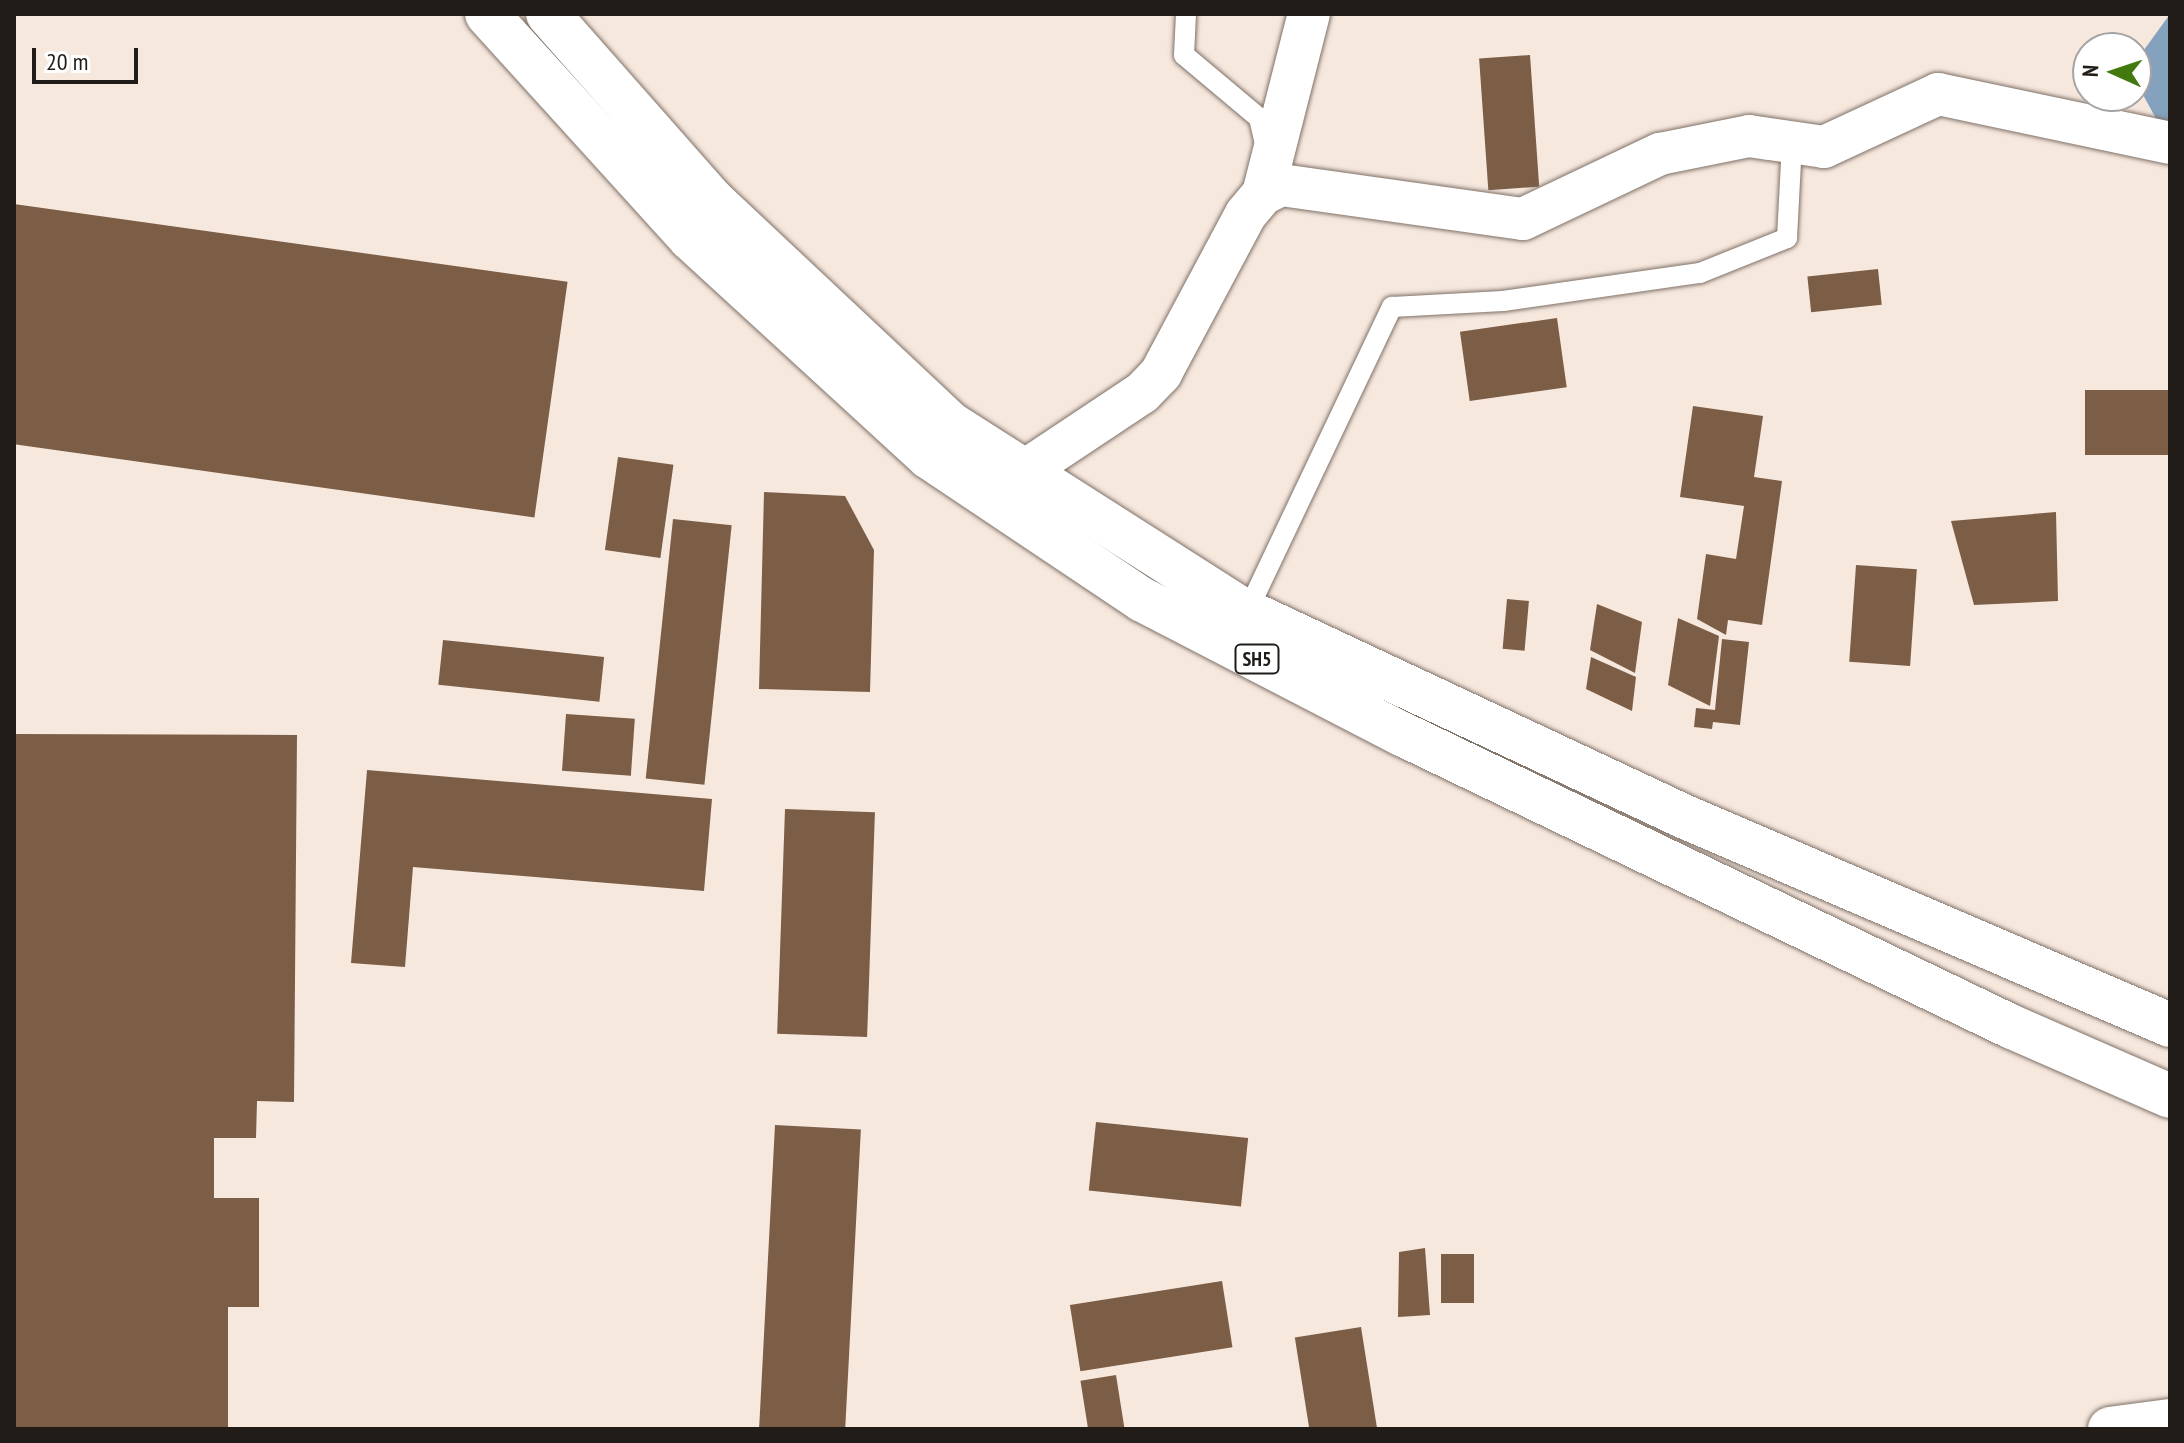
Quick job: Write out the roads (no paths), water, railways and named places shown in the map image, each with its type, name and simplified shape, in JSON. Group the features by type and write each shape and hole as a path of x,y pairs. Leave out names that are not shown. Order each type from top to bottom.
{"main road":[{"name":"SH5","path":"487,14 690,238 929,457 1143,600 1402,734 2012,1027 2170,1096"},
{"name":"SH5","path":"557,25 711,199 952,425 1247,612 1683,816 2170,1025"},
{"path":"536,70 557,25"},
{"path":"2110,1429 2170,1421"}],"street":[{"path":"1023,472 1142,393 1161,373 1246,214 1265,186 1309,14"},
{"path":"1265,186 1301,184 1523,219 1660,154 1749,136 1824,147 1927,97 1951,94 2170,143"}],"lane":[{"path":"1186,14 1184,55 1259,118 1265,186"},
{"path":"1247,612 1392,307 1503,301 1700,273 1787,238 1792,144"}],"water":[{"path":"2170,14 2170,144 2152,111 2152,39"}]}
